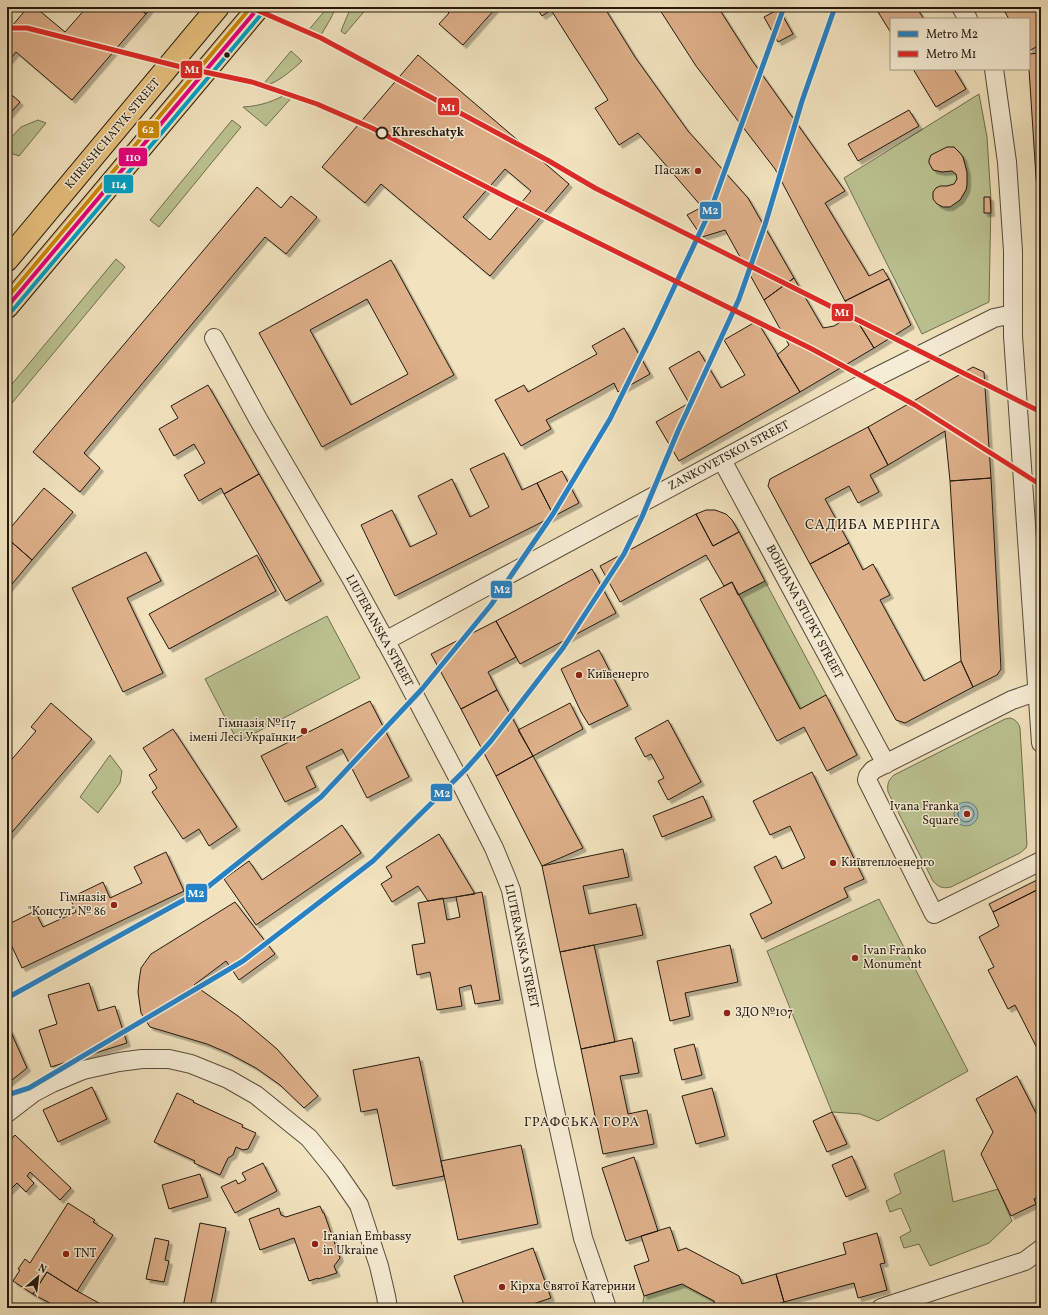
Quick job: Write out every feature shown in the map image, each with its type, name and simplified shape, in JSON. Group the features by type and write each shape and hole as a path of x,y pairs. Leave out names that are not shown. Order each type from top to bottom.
{"main road":[{"name":"KHRESHCHATYK STREET","path":"7,260 218,7"},
{"path":"7,307 259,7"}],"street":[{"path":"961,7 967,18"},
{"path":"994,70 1008,162 1015,365 1039,690 1041,743"},
{"name":"ZANKOVETSKOI STREET","path":"385,641 866,382 994,318 1013,314"},
{"name":"LIUTERANSKA STREET","path":"214,338 258,419 351,578 385,641 478,816 494,848 511,890 546,1070 583,1238 606,1308"},
{"name":"BOHDANA STUPKY STREET","path":"722,460 886,764"},
{"path":"1039,690 1012,700 886,764 870,773 868,776 868,784 934,914 1041,861"},
{"path":"7,1113 33,1093 83,1070 142,1058 169,1059 191,1064 228,1079 256,1095 309,1138 335,1170 359,1205 379,1266 388,1308"},
{"path":"880,1308 1025,1261 1041,1250"}],"green space":[{"path":"328,7 336,7 318,40 307,32"},
{"path":"351,7 368,7 345,34 341,31"},
{"path":"291,51 302,61 282,77 260,88"},
{"path":"290,92 294,95 266,126 243,107 256,106 279,98"},
{"path":"979,94 987,137 991,200 989,302 922,334 844,178"},
{"path":"38,120 46,123 19,156 10,153 7,157 7,142 21,127"},
{"path":"232,120 241,127 159,227 150,220"},
{"path":"116,259 125,267 7,409 7,390"},
{"path":"765,581 826,695 800,709 738,595"},
{"path":"327,616 360,678 238,742 205,679"},
{"path":"1010,718 1018,724 1020,728 1026,848 1020,853 951,887 941,887 933,881 888,792 888,783 894,775 1005,719"},
{"path":"110,755 122,771 120,783 98,813 80,797"},
{"path":"879,899 968,1071 878,1121 860,1114 832,1112 767,951"},
{"path":"944,1150 953,1202 998,1189 1012,1221 989,1243 930,1266 919,1244 904,1248 900,1237 911,1231 901,1208 890,1212 886,1201 901,1193 894,1174"},
{"path":"682,1284 714,1301 716,1308 642,1308 644,1296"}],"water":[{"path":"966,802 974,806 978,814 974,822 966,826 958,822 954,814 958,806"}],"building":[{"path":"28,7 35,7 65,32 87,7 138,7 146,14 72,100 16,52 7,63 7,32"},
{"path":"138,7 151,7 146,14"},
{"path":"443,7 492,7 495,9 463,45 439,24 449,13"},
{"name":"Пасаж","path":"536,7 604,7 635,57 688,131 748,198 794,278 764,300 725,230 702,237 687,215 702,207 638,133 619,145 595,108 608,100 551,10 542,16"},
{"path":"658,7 718,7 751,59 845,191 825,203 869,276 883,269 889,279 845,301 775,169 696,66"},
{"path":"875,7 916,7 923,18 890,18 890,31"},
{"path":"1002,7 1041,7 1041,44 1030,50 1030,18 1008,18"},
{"path":"779,9 793,34 778,42 764,17"},
{"path":"1041,53 1041,176 1036,177 1029,70 1030,54"},
{"path":"418,55 569,184 490,276 381,184 365,203 322,167","holes":["505,169 531,191 490,240 463,217"]},
{"path":"914,70 955,70 966,89 936,107"},
{"path":"7,91 20,102 7,117"},
{"path":"909,110 919,126 858,161 848,144"},
{"path":"947,147 954,147 963,157 967,172 967,185 966,190 960,200 950,207 943,207 937,204 933,199 933,192 940,186 954,184 957,179 956,174 952,171 942,172 933,170 929,160 931,155"},
{"path":"1041,176 1041,245 1036,177"},
{"path":"257,187 281,208 291,196 317,217 286,254 265,237 84,453 100,468 80,492 33,452"},
{"path":"984,197 990,197 991,213 984,213"},
{"path":"391,260 454,375 322,447 259,333","holes":["367,299 408,374 351,405 310,330"]},
{"path":"794,278 823,328 834,326 853,314 874,348 800,392 777,355 789,345 764,300"},
{"path":"889,279 911,325 874,348 845,301"},
{"path":"757,321 800,392 679,461 656,422 689,403 669,368 699,351 721,388 745,375 724,340"},
{"path":"624,328 650,374 618,392 614,383 546,420 551,429 521,446 495,400 524,385 528,392 597,354 592,346"},
{"path":"973,367 984,372 991,478 950,481 945,431 888,465 868,427"},
{"path":"208,385 259,474 224,494 221,488 199,501 184,475 205,463 194,444 174,456 159,429 178,418 171,406"},
{"path":"868,427 888,465 870,475 879,492 858,503 849,486 825,499 849,543 810,564 768,486 770,479"},
{"path":"504,453 522,490 537,483 554,516 395,596 361,525 392,510 410,547 437,534 418,496 452,479 470,517 489,507 470,469"},
{"path":"562,471 579,503 554,516 537,483"},
{"path":"259,474 321,581 286,601 224,494"},
{"path":"991,478 1001,669 997,675 973,687 961,661 950,481"},
{"path":"44,488 73,512 32,560 7,538 7,532"},
{"path":"706,510 715,510 726,514 732,520 739,532 713,546 696,514"},
{"path":"696,514 713,546 739,532 765,581 738,595 732,582 724,586 706,555 620,602 600,566"},
{"path":"7,538 32,560 7,590"},
{"path":"849,543 863,570 873,564 890,595 880,600 924,681 961,661 973,687 905,723 896,720 810,564"},
{"path":"146,552 161,581 127,598 163,673 123,692 72,588"},
{"path":"257,555 276,591 169,649 149,614"},
{"path":"592,569 616,613 520,664 496,621"},
{"path":"732,582 800,709 826,695 857,755 827,771 804,727 777,741 700,599"},
{"path":"496,621 516,657 488,672 497,690 461,709 431,654"},
{"path":"599,650 628,706 589,725 581,712 561,669"},
{"path":"497,690 533,756 496,776 461,709"},
{"path":"370,701 409,777 367,798 342,749 306,767 316,787 285,802 261,756"},
{"path":"51,703 92,739 7,838 7,765 36,731 31,727"},
{"path":"570,703 583,729 533,756 518,730"},
{"path":"668,720 701,782 668,800 658,781 664,778 651,754 645,757 635,738"},
{"path":"173,729 237,827 209,846 199,829 183,839 152,792 157,788 149,775 157,770 143,748"},
{"path":"533,756 583,848 542,866 496,776"},
{"path":"812,772 864,879 844,888 848,897 762,939 750,914 772,903 754,867 776,856 782,869 805,858 790,826 770,835 753,801"},
{"path":"703,796 712,817 662,837 653,816"},
{"path":"342,825 361,853 256,925 224,879 249,861 262,880"},
{"path":"439,834 475,894 428,901 418,886 392,902 381,884 392,877 386,867"},
{"path":"623,849 629,877 583,886 589,914 636,904 643,935 560,952 542,866"},
{"name":"Гімназія \"Консул\" № 86","path":"166,852 184,891 22,968 7,936 7,925 35,911 43,927 76,912 70,898 103,882 110,898 142,883 134,867"},
{"path":"1041,878 1041,888 993,912 989,904"},
{"path":"1041,888 1041,1056 1015,1005 1008,1009 988,970 994,967 979,937 999,926 993,912"},
{"path":"482,892 500,1000 475,1004 471,985 459,988 462,1006 437,1010 430,972 417,975 412,945 425,943 418,903 443,898 447,920 460,917 456,897"},
{"path":"235,902 275,954 239,980 226,961 194,985 238,1016 277,1049 318,1096 304,1108 280,1085 256,1068 207,1044 150,1027 141,1013 138,992 141,968 151,954"},
{"path":"594,945 615,1042 581,1049 560,952"},
{"path":"730,945 738,982 685,993 690,1016 670,1021 657,961"},
{"path":"89,983 98,1011 115,1006 127,1043 51,1067 39,1030 57,1024 48,995"},
{"path":"7,1027 10,1030 27,1068 7,1084"},
{"path":"632,1038 639,1073 620,1076 628,1114 647,1110 654,1144 603,1154 581,1049"},
{"path":"694,1044 702,1075 682,1080 674,1049"},
{"path":"419,1057 444,1176 393,1186 377,1109 361,1112 353,1070"},
{"path":"1017,1076 1041,1123 1041,1195 1034,1199 1036,1204 1011,1216 981,1154 993,1132 976,1099"},
{"path":"92,1087 107,1119 58,1142 43,1110"},
{"path":"712,1088 725,1136 696,1144 682,1096"},
{"path":"177,1093 243,1125 242,1127 256,1133 248,1149 243,1150 236,1147 233,1155 228,1158 220,1175 194,1163 195,1161 154,1142"},
{"path":"832,1112 847,1144 827,1152 813,1121"},
{"path":"15,1135 71,1188 60,1200 30,1172 27,1176 34,1183 26,1192 17,1183 7,1193 7,1144"},
{"path":"521,1145 538,1224 458,1240 441,1161"},
{"path":"852,1156 866,1188 846,1197 832,1165"},
{"path":"634,1157 658,1231 626,1241 602,1168"},
{"path":"263,1163 277,1191 235,1213 221,1187 236,1180 238,1184 246,1180 242,1173"},
{"path":"200,1174 208,1197 169,1209 162,1185"},
{"path":"68,1203 95,1220 93,1222 113,1235 77,1291 47,1272 33,1294 13,1281 20,1270 18,1269 25,1259 30,1263"},
{"name":"Iranian Embassy in Ukraine","path":"320,1206 324,1213 340,1258 334,1266 337,1273 309,1281 294,1238 260,1250 249,1219 279,1208 281,1215 286,1217"},
{"path":"200,1223 226,1228 210,1308 186,1308 183,1307"},
{"path":"670,1227 678,1251 686,1248 739,1276 742,1284 776,1274 784,1302 764,1308 716,1308 714,1301 682,1284 644,1296 634,1266 649,1261 641,1236"},
{"path":"877,1233 885,1263 880,1264 887,1290 858,1298 854,1283 784,1302 776,1274 846,1254 843,1243"},
{"path":"155,1238 169,1241 165,1260 169,1261 164,1282 146,1279"},
{"name":"Кірха Святої Катерини","path":"533,1248 551,1298 521,1308 465,1308 454,1276"},
{"path":"47,1272 108,1308 59,1308 33,1294"}],"metro line":[{"name":"M1","path":"250,7 321,38 549,161 595,188 1041,412"},
{"name":"M2","path":"7,998 209,886 321,797 422,689 491,605 553,514 610,419 654,330 711,209 784,7"},
{"name":"M2","path":"7,1095 29,1088 243,961 373,861 466,769 491,741 563,648 624,554 642,517 678,431 739,299 765,225 802,101 835,7"},
{"name":"M1","path":"7,28 27,28 181,67 252,82 317,104 372,128 506,197 812,349 915,405 1041,485"}],"transit line":[{"name":"62","path":"7,298 251,7"},
{"name":"110","path":"7,307 259,7"},
{"name":"114","path":"12,311 264,11"}],"place":[{"name":"Khreschatyk","path":"382,133"},
{"name":"Пасаж","path":"698,171"},
{"name":"Київенерго","path":"579,675"},
{"name":"Гімназія №117 імені Лесі Українки","path":"304,731"},
{"name":"Ivana Franka Square","path":"967,814"},
{"name":"Київтеплоенерго","path":"833,863"},
{"name":"Гімназія \"Консул\" № 86","path":"114,905"},
{"name":"Ivan Franko Monument","path":"855,958"},
{"name":"ЗДО №107","path":"727,1013"},
{"name":"Iranian Embassy in Ukraine","path":"315,1244"},
{"name":"TNT","path":"66,1254"},
{"name":"Кірха Святої Катерини","path":"502,1287"}],"district":[{"name":"САДИБА МЕРІНГА","path":"873,525"},
{"name":"ГРАФСЬКА ГОРА","path":"582,1123"}]}
